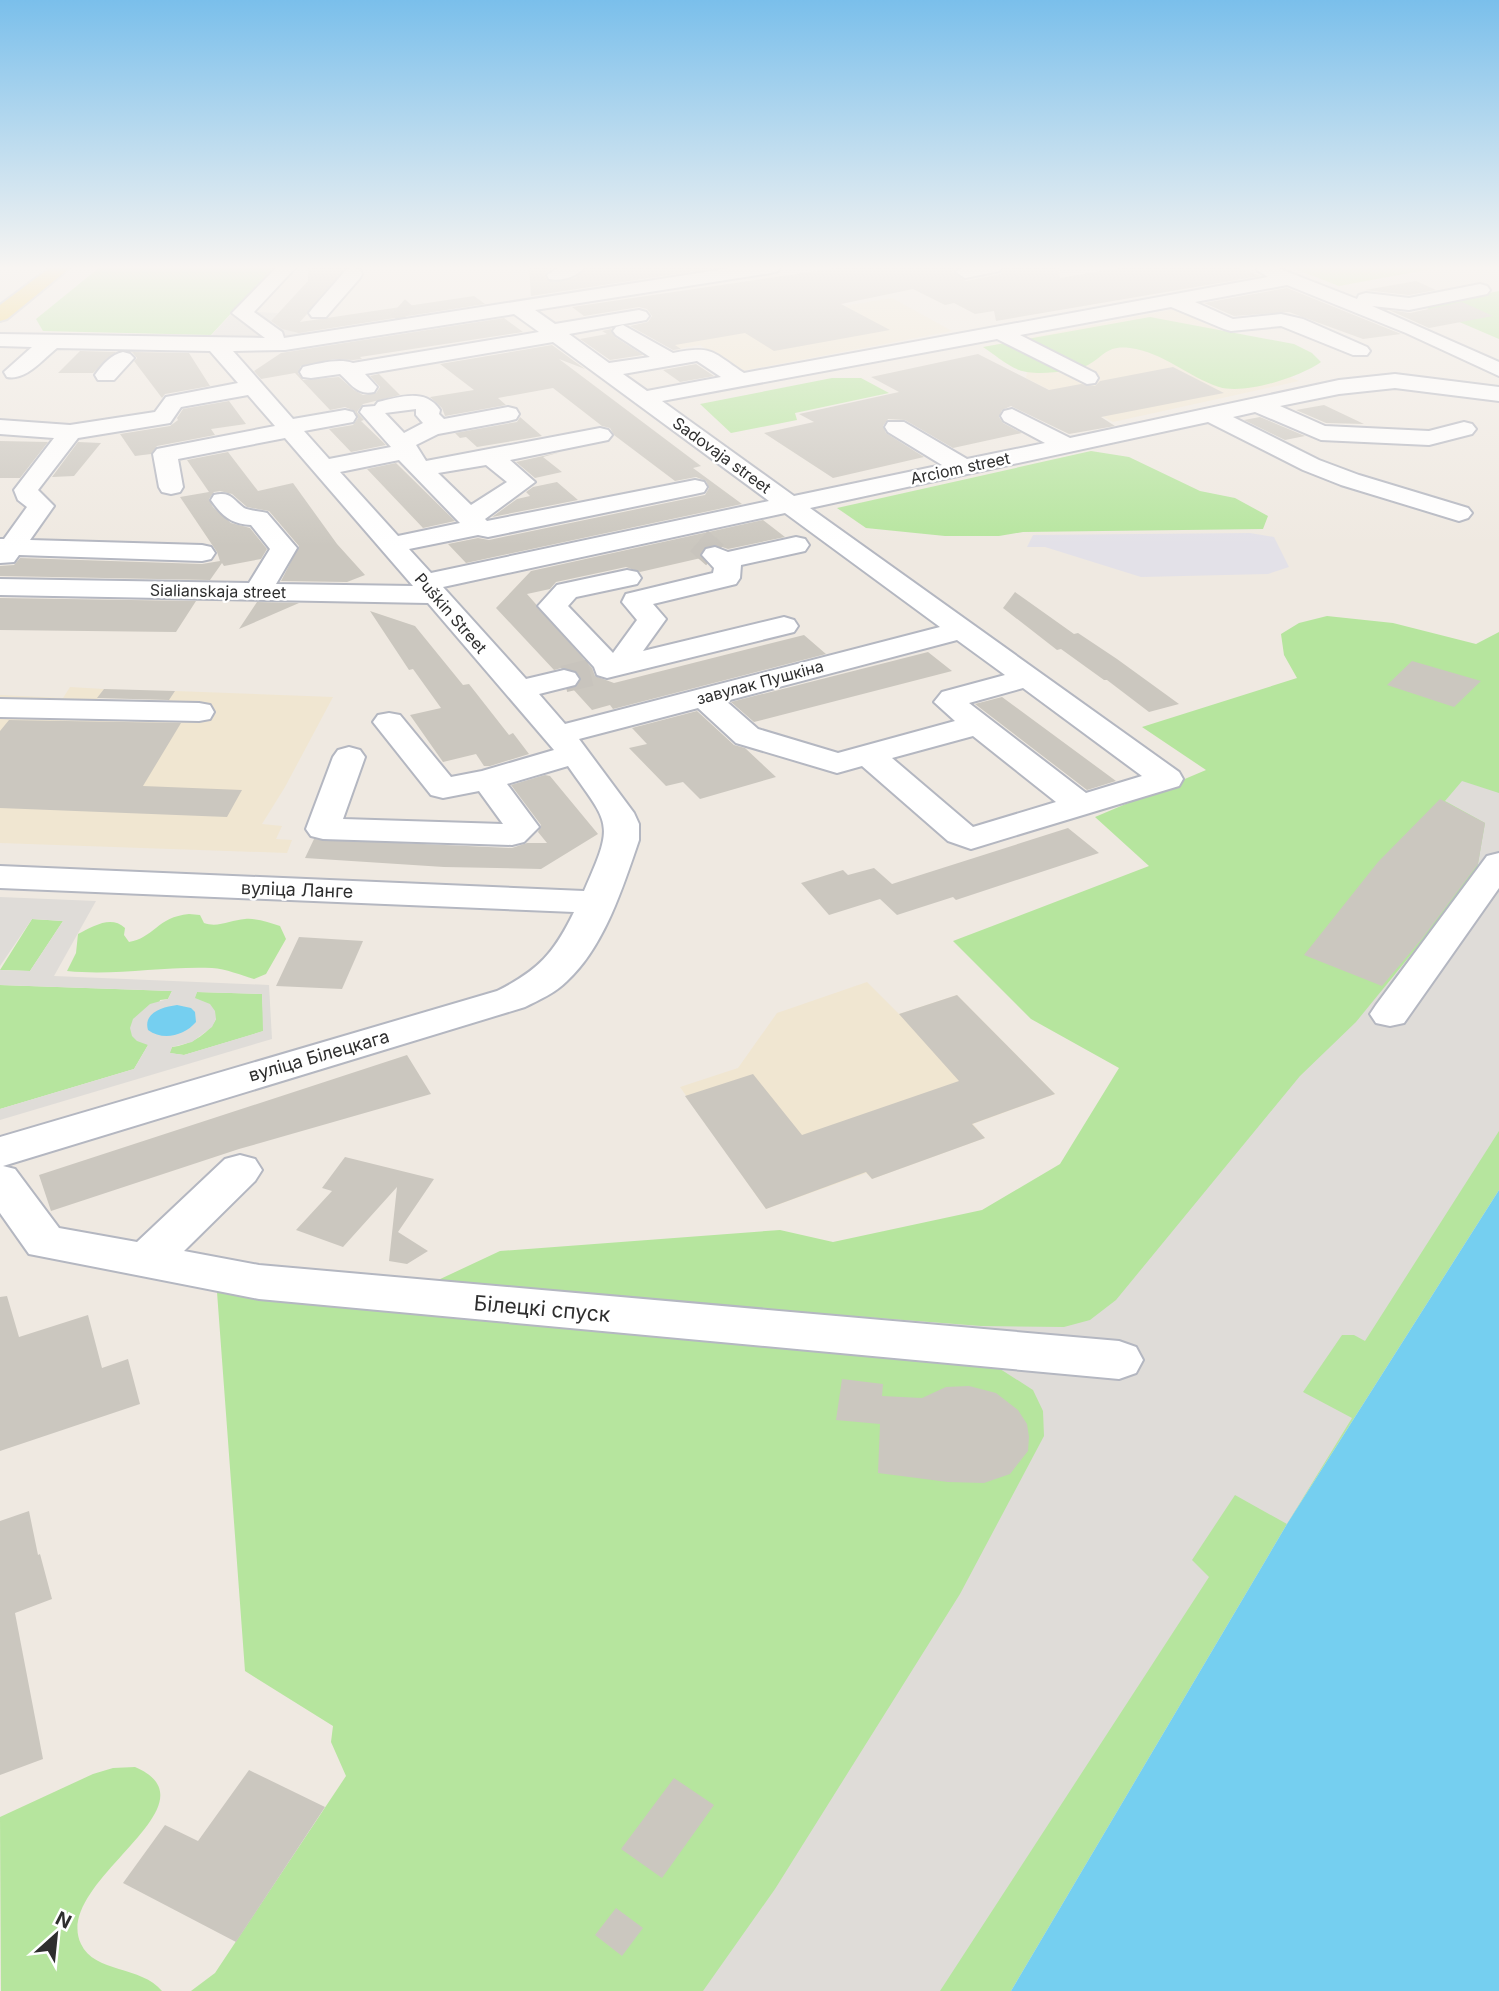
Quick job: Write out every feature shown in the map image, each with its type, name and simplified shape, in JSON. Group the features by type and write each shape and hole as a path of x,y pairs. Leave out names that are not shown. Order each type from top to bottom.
{"street":[{"path":"15,372 29,360"},
{"path":"106,375 121,360"},
{"name":"Puškin Street","path":"229,360 233,365 280,378 289,428 566,745 607,797 622,824 622,840 594,902"},
{"path":"233,365 243,360"},
{"path":"0,427 70,432 162,418 174,402 280,378 405,360"},
{"name":"Sadovaja street","path":"591,360 790,505"},
{"path":"605,370 670,360"},
{"path":"710,360 740,380"},
{"path":"644,398 849,360"},
{"path":"1053,360 1087,378"},
{"path":"1481,360 1499,370"},
{"path":"349,370 364,413 410,456 474,523 488,529 695,487"},
{"name":"Arciom street","path":"430,589 704,546 790,505 1339,387 1395,381 1499,394"},
{"path":"171,487 164,454 420,402 430,411 427,415 436,427"},
{"path":"1258,404 1321,433 1429,438 1464,429"},
{"path":"410,456 436,427 508,414"},
{"path":"1210,414 1311,464 1350,480 1459,513"},
{"path":"1012,416 1066,445"},
{"path":"896,427 963,467"},
{"path":"6,550 41,506 27,495 26,490 70,432"},
{"path":"410,456 491,457 600,435"},
{"path":"323,468 408,451 410,456"},
{"path":"391,545 474,523 523,482 491,457"},
{"path":"223,500 239,517 258,518 284,548 258,592"},
{"path":"790,505 1167,779 968,838 869,755"},
{"path":"704,546 797,545 833,536"},
{"path":"610,668 652,619 636,600 723,579 728,575 729,568 704,546"},
{"path":"6,550 202,553"},
{"path":"610,668 551,607 567,591 627,578"},
{"name":"Sialianskaja street","path":"0,587 258,592 430,589"},
{"path":"610,668 784,626"},
{"name":"завулак Пушкіна","path":"389,722 443,788 487,780 566,745 704,697 962,630"},
{"path":"1028,678 953,698 948,702 1082,806"},
{"path":"518,690 564,679"},
{"path":"704,697 747,736 837,763 869,755 965,715"},
{"path":"0,708 199,712"},
{"path":"793,751 965,715"},
{"path":"349,757 323,829 512,835 522,827 487,780"},
{"path":"1391,1014 1499,863"},
{"name":"вуліца Ланге","path":"0,877 594,902"},
{"name":"вуліца Білецкага","path":"0,1152 510,999 542,983 561,966 574,946 594,902"},
{"path":"146,1261 240,1170"},
{"name":"Білецкі спуск","path":"0,1180 44,1242 259,1282 1119,1360"}],"shaded area":[{"path":"724,360 800,360 742,371"},
{"path":"1006,360 1252,360 1299,381 1113,422 1026,378 1027,372"},
{"path":"1250,533 1274,537 1289,567 1268,574 1141,577 1045,547 1027,547 1033,535"},
{"path":"70,687 104,689 97,700 167,702 175,691 333,697 262,824 282,826 276,839 292,840 287,853 0,843 0,695 63,698"},
{"path":"1462,781 1499,793 1499,1131 1365,1341 1354,1335 1342,1335 1303,1392 1352,1418 1287,1524 1235,1495 1192,1560 1209,1577 940,1991 703,1991 775,1889 960,1594 1044,1436 1043,1411 1033,1390 994,1365 298,1273 981,1326 1064,1327 1090,1320 1116,1300 1300,1076 1356,1022 1476,875 1485,823 1445,801"},
{"path":"0,897 96,901 54,976 269,985 272,1039 0,1120 0,1109 134,1069 148,1045 132,1036 130,1028 133,1019 150,1004 168,999 172,991 0,985 0,970 30,971 63,921 32,919 0,966","holes":["197,992 262,994 263,1031 184,1055 170,1053 172,1047 192,1042 212,1027 216,1019 210,1004 195,998"]},
{"path":"867,982 899,1014 957,995 1055,1094 973,1124 985,1138 872,1179 866,1173 766,1209 680,1087 738,1068 777,1013"}],"green space":[{"path":"1002,360 1095,360 1082,367 1043,373 1025,372"},
{"path":"1166,360 1321,362 1300,373 1257,387 1230,389 1208,383"},
{"path":"832,378 861,378 889,393 795,413 797,420 731,433 700,404"},
{"path":"1091,451 1129,457 1200,491 1235,498 1268,516 1263,529 1023,532 999,536 945,536 866,528 837,508"},
{"path":"1327,616 1393,623 1476,644 1499,632 1499,1190 1287,1524 1011,1991 191,1991 215,1973 346,1776 331,1742 333,1726 245,1671 217,1292 286,1299 436,1281 500,1251 780,1230 833,1242 982,1210 1060,1164 1119,1068 1031,1019 953,941 1149,866 1095,817 1206,770 1142,727 1297,678 1284,655 1281,634 1299,623"},
{"path":"189,914 200,915 204,923 209,924 245,919 267,922 280,926 286,939 266,974 254,979 212,968 67,971 76,953 78,934 90,928 108,922 120,924 125,928 124,935 129,942 137,940 170,919"},
{"path":"32,919 63,921 30,971 0,970"},
{"path":"0,985 172,991 168,999 160,1000 148,1045 134,1069 0,1109"},
{"path":"197,992 262,994 264,1031 184,1055 169,1053 172,1047 185,1044 203,1034 216,1019 194,998"},
{"path":"135,1767 157,1783 159,1802 149,1823 89,1896 78,1920 81,1944 87,1953 107,1965 143,1977 162,1991 1,1991 0,1817 93,1774 113,1768"}],"water":[{"path":"177,1005 191,1008 195,1012 196,1022 191,1027 179,1034 167,1036 148,1030 148,1019 151,1015 165,1007"},
{"path":"1499,1190 1499,1991 1011,1991 1287,1524"}],"building":[{"path":"71,360 107,360 93,373 58,373"},
{"path":"193,360 210,386 165,394 162,398 134,361"},
{"path":"271,360 330,360 301,366 298,373 303,380 339,377 363,395 376,393 380,387 370,376 379,374 400,395 363,404 357,412 364,420 361,421 386,445 351,452 329,429 353,425 358,418 355,411 345,407 330,410 295,373 261,379 254,371"},
{"path":"464,360 560,360 701,466 693,468 742,504 466,563 448,544 478,538 489,540 705,495 709,488 706,481 696,477 675,481 614,435 610,428 602,426 553,388 498,398 506,405 445,416 442,408 430,397 474,390 440,364"},
{"path":"561,360 573,360 585,369"},
{"path":"950,360 990,360 1049,390 1081,384 1095,386 1100,381 1173,367 1224,393 1101,417 1115,426 1069,434 1011,406 1002,410 999,417 1003,423 1022,433 953,448 905,420 888,419 883,426 886,433 924,457 833,478 764,433 814,422 799,414 899,392 871,377"},
{"path":"696,364 714,376 680,382 663,370"},
{"path":"229,401 246,424 211,429 215,435 157,446 151,454 135,456 120,434 170,426 178,420 183,409"},
{"path":"1324,405 1364,424 1326,423 1296,410"},
{"path":"520,417 542,436 477,447 466,437 460,438 455,433 517,422"},
{"path":"1260,417 1305,436 1285,440 1244,420"},
{"path":"0,441 48,442 20,478 0,478"},
{"path":"78,442 101,443 74,476 52,477"},
{"path":"228,452 258,491 293,483 337,544 365,575 347,582 281,581 299,546 269,511 247,507 232,494 220,491 214,492 209,499 213,507 231,523 250,528 267,549 261,559 224,566 222,563 210,580 0,576 0,566 14,565 20,558 202,564 220,561 217,552 180,497 209,492 187,460"},
{"path":"561,452 543,457 562,472 535,478 516,462"},
{"path":"396,463 455,521 423,528 367,469"},
{"path":"557,482 578,500 492,517 517,499 530,496 526,492 533,487"},
{"path":"763,520 785,537 728,549 716,545 705,546 700,554 701,558 640,572 626,567 556,582 550,589 527,594 592,668 595,676 614,683 804,635 826,654 613,709 610,705 592,710 572,688 581,680 577,672 565,667 554,670 496,608 531,571"},
{"path":"1015,592 1074,634 1078,633 1117,659 1179,704 1149,712 1061,649 1057,650 1003,608"},
{"path":"0,598 196,601 176,632 0,630"},
{"path":"257,602 299,603 239,629"},
{"path":"370,611 415,626 463,685 469,684 509,735 513,733 529,754 490,766 484,766 476,754 443,762 410,715 441,708 413,669 409,670"},
{"path":"928,652 952,671 754,722 731,702"},
{"path":"1412,661 1481,681 1454,707 1387,685"},
{"path":"104,689 175,691 169,700 97,698"},
{"path":"1002,697 1116,781 1087,790 975,704"},
{"path":"697,711 734,745 745,748 776,777 700,799 683,782 666,786 629,748 647,744 632,728"},
{"path":"9,720 181,723 143,786 242,790 227,817 0,808 0,731"},
{"path":"550,776 598,834 541,869 444,867 305,858 314,839 512,848 527,843 547,843 538,832 541,825 511,785"},
{"path":"1440,799 1485,823 1478,864 1421,940 1382,986 1304,955 1378,862"},
{"path":"1068,828 1099,853 956,900 953,897 897,915 880,899 829,915 801,883 843,870 848,875 874,868 892,884"},
{"path":"299,937 363,941 342,989 276,986"},
{"path":"957,995 1055,1094 972,1124 985,1138 872,1179 866,1172 766,1209 685,1096 753,1074 802,1135 959,1081 899,1014"},
{"path":"407,1055 431,1094 239,1149 51,1211 39,1175"},
{"path":"345,1157 434,1179 398,1232 428,1251 407,1264 389,1261 397,1187 343,1247 296,1230 332,1191 322,1188"},
{"path":"7,1296 19,1337 88,1315 102,1368 128,1359 140,1404 0,1451 0,1297"},
{"path":"842,1379 883,1384 882,1396 922,1398 946,1387 969,1386 996,1393 1018,1410 1027,1424 1028,1451 1010,1474 984,1483 948,1482 878,1473 880,1424 836,1420"},
{"path":"29,1511 38,1555 40,1554 52,1599 15,1613 43,1759 0,1775 0,1521"},
{"path":"249,1770 325,1807 236,1942 123,1883 165,1825 198,1841"},
{"path":"674,1778 714,1805 662,1878 621,1849"},
{"path":"616,1908 643,1928 622,1956 595,1935"}],"tunnel":[{"path":"699,541 715,555"},
{"path":"564,679 601,670"}]}
